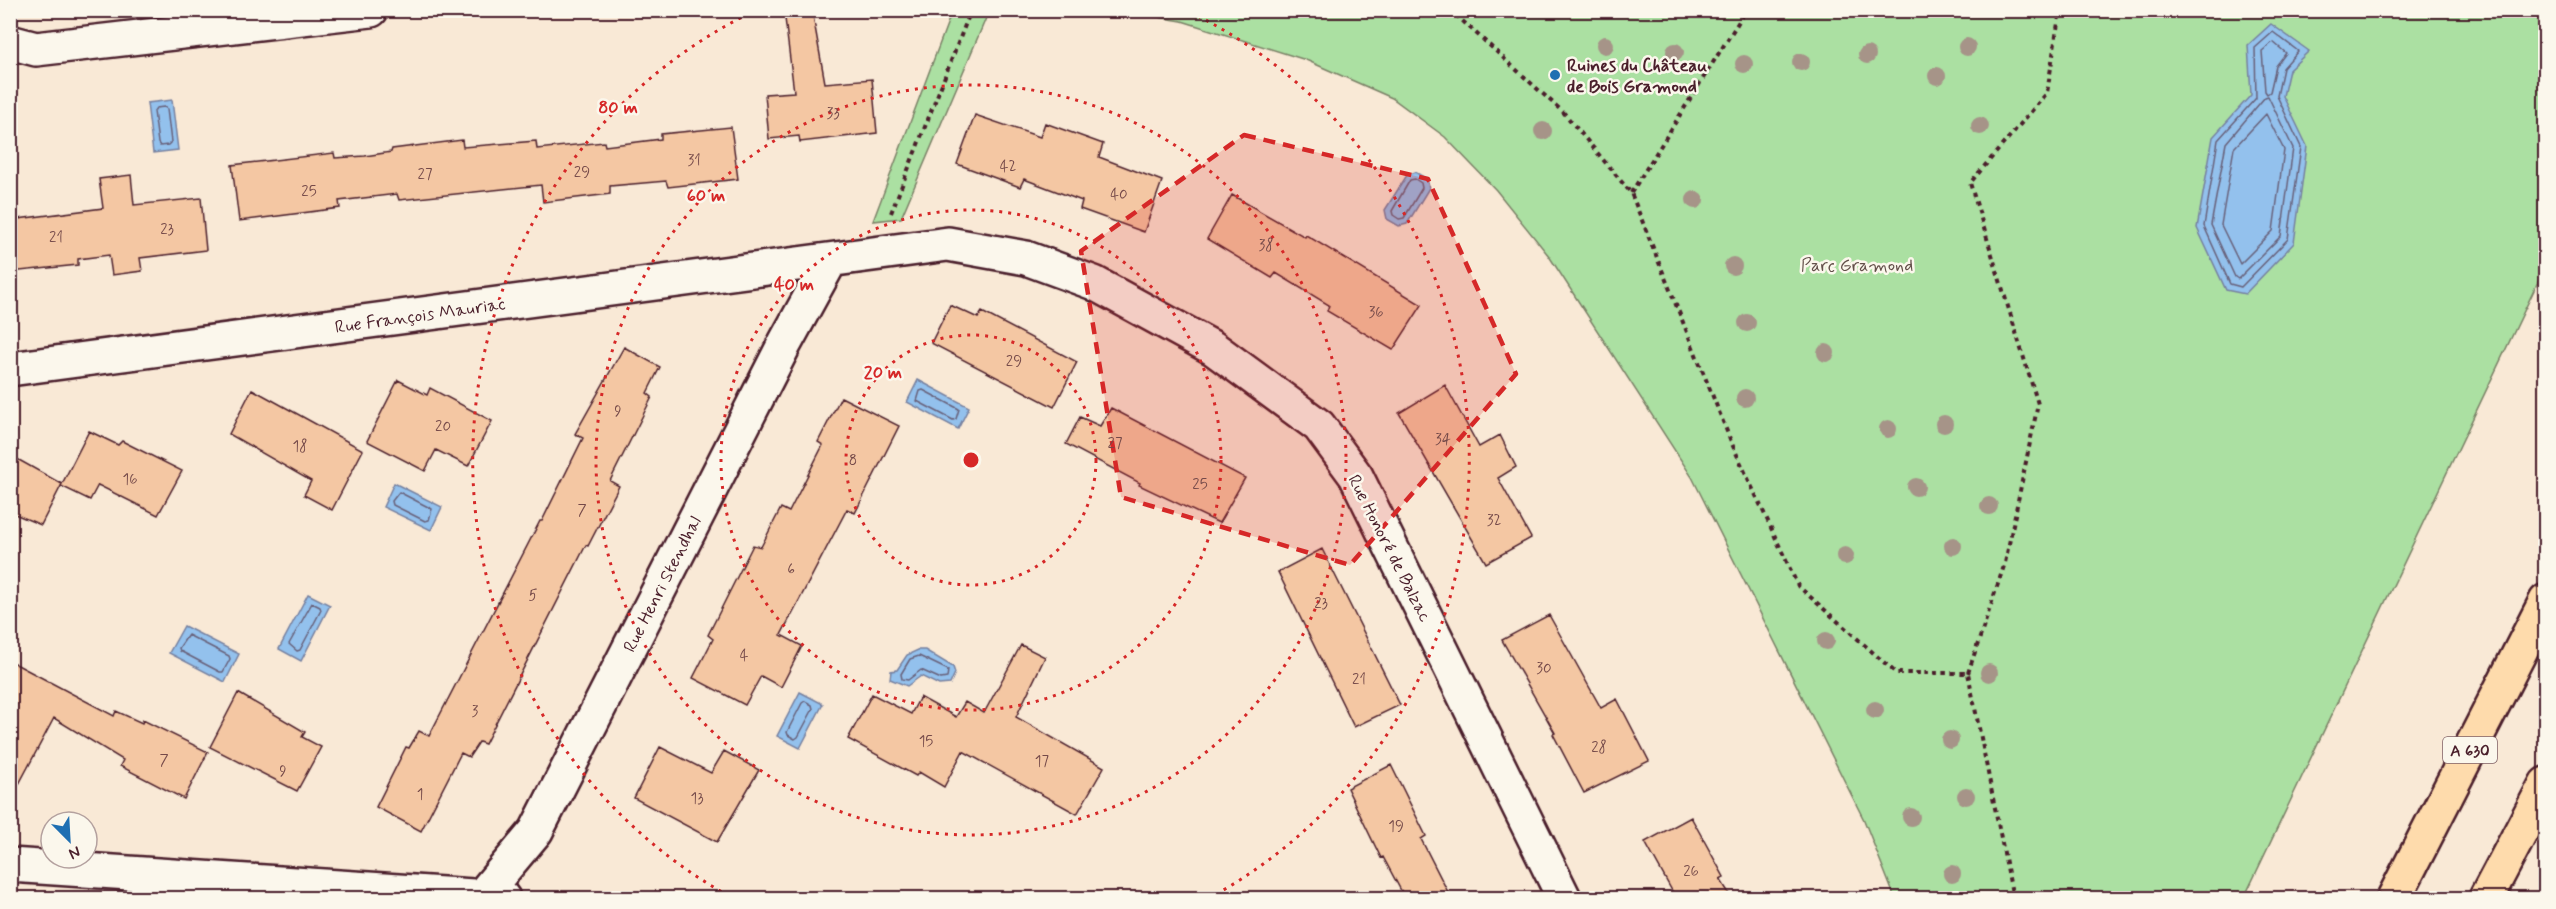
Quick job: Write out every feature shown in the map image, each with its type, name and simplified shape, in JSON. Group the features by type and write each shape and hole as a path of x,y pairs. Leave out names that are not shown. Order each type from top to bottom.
{"highway":[{"name":"A 630","path":"2394,898 2546,601"},
{"path":"2486,898 2546,784"}],"street":[{"path":"10,42 36,49 371,10"},
{"name":"Rue Honoré de Balzac","path":"830,261 948,244 1026,258 1094,283 1213,348 1318,426 1356,476 1564,898"},
{"name":"Rue François Mauriac","path":"10,369 830,261"},
{"name":"Rue Henri Stendhal","path":"489,898 536,831 785,343 830,261"},
{"path":"10,865 489,898"}],"path":[{"path":"875,253 971,10"},
{"path":"1402,10 1456,15"},
{"path":"1449,10 1564,114 1631,193 1732,444 1798,586 1896,673 1968,672"},
{"path":"1631,193 1746,10"},
{"path":"2013,898 1968,672 2005,563 2038,404 1970,183 2048,93 2060,10"}],"highlighted area":[{"path":"1244,135 1428,179 1516,374 1350,565 1121,497 1081,251"}],"green space":[{"path":"952,11 989,11 901,218 873,221"},
{"name":"Parc Gramond","path":"1120,11 2545,11 2545,267 2244,898 1895,898 1864,820 1692,477 1549,256 1496,190 1445,137 1392,98 1306,60 1182,21"}],"water":[{"path":"2271,24 2309,51 2289,70 2283,96 2307,146 2294,243 2245,294 2226,290 2197,228 2213,137 2251,95 2248,45"},
{"path":"172,100 178,150 153,153 147,103"},
{"path":"1415,172 1427,179 1429,188 1407,224 1399,226 1387,219 1385,210 1407,175"},
{"path":"918,380 969,407 958,429 907,402"},
{"path":"394,483 442,507 431,530 383,507"},
{"path":"308,594 330,605 301,661 279,649"},
{"path":"184,626 239,654 225,682 169,653"},
{"path":"918,650 925,650 953,667 955,673 950,684 939,685 921,676 907,686 890,679 891,671 897,670 907,655"},
{"path":"800,692 823,704 800,748 777,736"}],"building":[{"path":"784,10 812,10 825,83 872,79 877,133 800,142 799,136 769,139 765,94 794,92"},
{"path":"975,115 1040,137 1045,123 1103,144 1099,157 1162,181 1144,232 1080,209 1082,201 1024,179 1020,187 957,164"},
{"path":"731,127 738,179 668,187 666,181 610,186 610,194 543,202 541,185 399,200 397,194 339,201 340,208 239,221 232,165 334,153 335,158 365,156 391,152 392,149 462,140 463,147 536,141 537,149 604,142 605,146 661,139 661,134"},
{"path":"131,175 134,205 201,198 206,250 140,258 142,271 112,275 109,255 78,259 78,265 10,272 10,220 103,208 99,179"},
{"path":"1232,195 1305,237 1306,235 1422,305 1393,350 1327,311 1329,305 1276,273 1272,278 1207,239"},
{"path":"950,305 978,318 982,312 1077,362 1054,407 931,343"},
{"path":"624,347 660,367 647,393 652,397 610,481 619,486 588,546 586,545 485,744 479,742 469,757 461,753 421,831 376,807 406,747 409,748 419,731 429,736 583,438 575,434"},
{"path":"398,380 427,395 430,388 492,421 468,466 436,450 425,471 367,441"},
{"path":"1445,385 1479,447 1500,435 1516,467 1498,478 1531,538 1486,563 1399,413"},
{"path":"252,389 363,450 332,510 304,495 311,481 229,434"},
{"path":"841,397 899,426 855,513 847,509 781,635 802,646 781,687 761,676 745,705 693,678 713,639 708,635 753,545 761,547 781,508 789,512 823,445 818,442"},
{"path":"1111,408 1245,478 1219,523 1139,485 1140,483 1066,444 1080,417 1100,426"},
{"path":"89,431 118,445 122,441 182,471 158,515 98,485 90,500 61,486"},
{"path":"10,455 62,484 41,525 10,512"},
{"path":"1322,549 1400,705 1354,727 1278,572"},
{"path":"1549,615 1601,708 1617,699 1649,761 1584,793 1553,734 1555,733 1502,640"},
{"path":"1021,645 1045,657 1016,717 1104,767 1077,814 963,751 944,787 919,772 916,776 848,739 872,694 911,714 920,697 956,717 965,702 984,713"},
{"path":"10,661 114,716 116,711 142,723 143,720 208,752 184,799 120,766 123,760 54,718 10,801"},
{"path":"238,693 305,732 302,737 321,747 297,791 210,747"},
{"path":"660,747 711,773 724,751 759,770 717,842 634,798"},
{"path":"1391,765 1426,836 1421,839 1451,898 1405,898 1383,857 1381,858 1347,788"},
{"path":"1691,817 1724,877 1720,879 1732,898 1676,898 1645,842"}],"place":[{"name":"Ruines du Château de Bois Gramond","path":"1555,75"}]}
